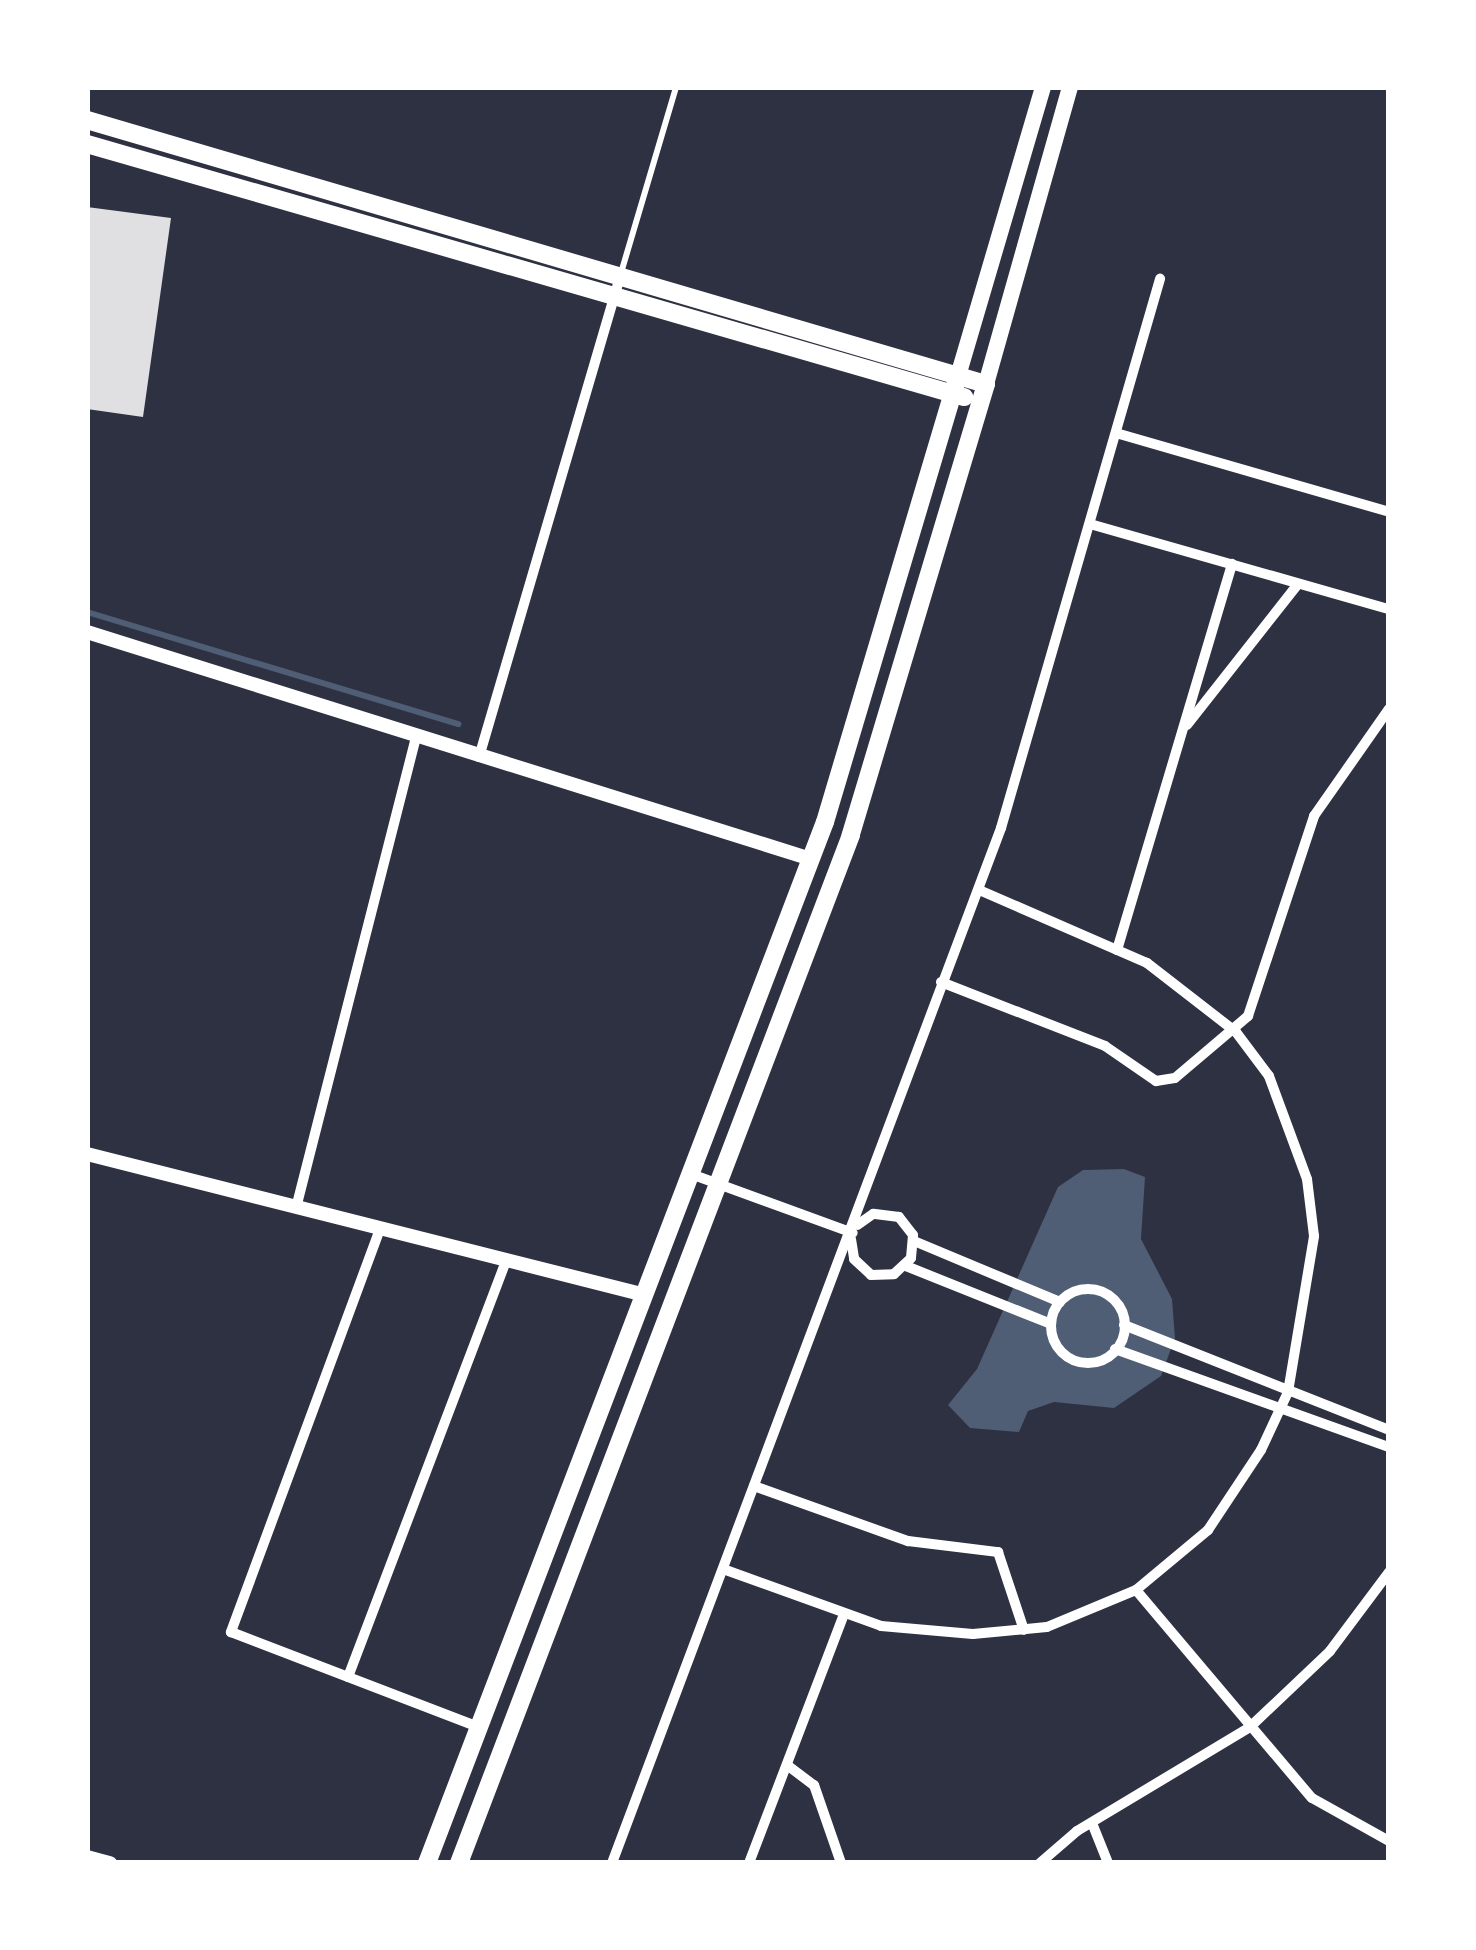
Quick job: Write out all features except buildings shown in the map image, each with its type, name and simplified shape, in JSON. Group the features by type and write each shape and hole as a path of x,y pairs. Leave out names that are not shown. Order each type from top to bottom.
{"main road":[{"path":"427,1863 811,859 1043,87"},
{"path":"459,1863 850,835 1070,87"},
{"path":"87,120 617,286 983,393"},
{"path":"87,144 617,286"}],"street":[{"path":"612,1863 979,890 1160,279"},
{"path":"479,758 617,286"},
{"path":"1116,433 1389,512"},
{"path":"1090,524 1389,610"},
{"path":"1117,950 1232,564"},
{"path":"1182,732 1298,584"},
{"path":"88,637 811,859"},
{"path":"941,982 1105,1046 1162,1083 1236,1032 1261,988 1314,816 1389,709"},
{"path":"296,1208 416,737"},
{"path":"722,1568 844,1614 925,1632 1024,1630 1136,1590 1208,1530 1282,1407 1315,1236 1307,1179 1269,1076 1236,1032 1187,990 1117,950 979,890"},
{"path":"87,1154 645,1295"},
{"path":"691,1174 852,1234"},
{"path":"914,1241 906,1266 889,1276 866,1272 854,1259 852,1234 865,1217 888,1213 904,1220 914,1241 990,1278 1060,1302"},
{"path":"380,1228 231,1632 478,1727"},
{"path":"348,1677 506,1260"},
{"path":"906,1266 984,1293 1051,1324"},
{"path":"1099,1291 1117,1303 1124,1325 1115,1349 1099,1361 1075,1360 1057,1346 1051,1324 1060,1302 1074,1292 1099,1291"},
{"path":"1124,1325 1389,1430"},
{"path":"1115,1349 1169,1364 1389,1447"},
{"path":"754,1486 908,1541 998,1552 1024,1630"},
{"path":"1040,1863 1091,1823 1250,1727 1330,1651 1389,1572"},
{"path":"1136,1590 1312,1798 1389,1841"},
{"path":"749,1863 844,1614"},
{"path":"787,1765 814,1785 841,1863"},
{"path":"1091,1823 1108,1863"},
{"path":"87,1857 110,1863"}],"lane":[{"path":"617,286 676,87"}],"water":[{"path":"1124,1169 1145,1177 1141,1239 1172,1299 1175,1338 1161,1376 1114,1408 1054,1402 1028,1411 1019,1432 970,1428 948,1405 977,1369 1058,1187 1083,1170"}],"waterway":[{"path":"87,612 458,724"}]}
